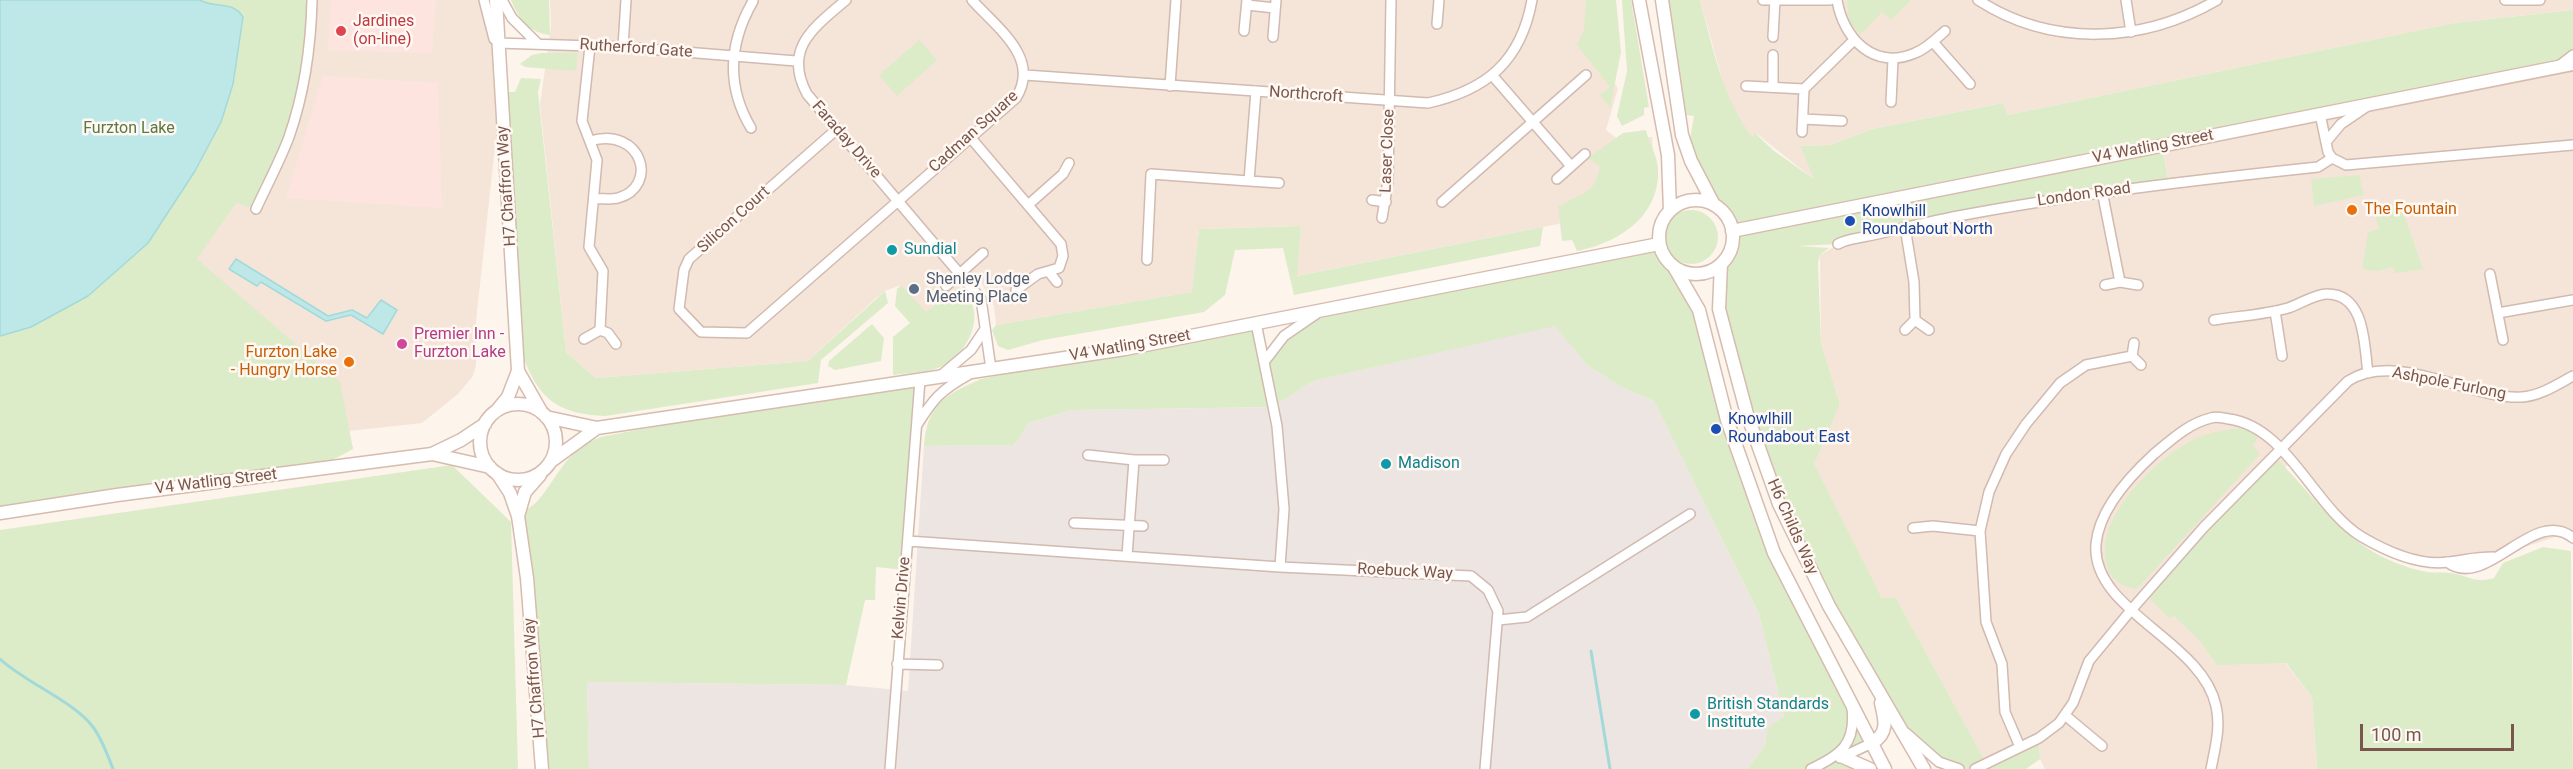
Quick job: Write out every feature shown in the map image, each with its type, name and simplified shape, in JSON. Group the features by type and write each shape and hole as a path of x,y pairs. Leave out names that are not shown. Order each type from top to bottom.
{"street":[{"path":"256,208 288,139 297,112 311,22 312,0"},
{"path":"484,0 499,49"},
{"name":"H7 Chaffron Way","path":"495,412 508,397 518,371 496,0"},
{"path":"502,0 513,18 537,43"},
{"path":"622,47 626,0"},
{"path":"796,61 810,33 846,0"},
{"path":"1170,86 1176,0"},
{"name":"Laser Close","path":"1382,218 1386,202 1391,0"},
{"path":"1437,24 1439,0"},
{"name":"Northcroft","path":"1025,75 1428,103 1455,97 1483,83 1504,65 1519,42 1528,22 1532,0"},
{"path":"1639,0 1665,140 1670,211 1659,232 1659,244 1666,259 1674,267 1683,272 1703,274 1721,264 1732,244 1732,231 1722,212 1714,205 1691,161 1682,135 1662,0"},
{"path":"1763,0 1830,0"},
{"path":"1773,37 1775,0"},
{"path":"1837,0 1840,20 1854,40 1869,52 1893,58 1915,54 1945,31"},
{"path":"1978,0 1993,10 2029,24 2063,33 2096,36 2163,25 2193,14 2217,0"},
{"path":"2126,0 2131,32"},
{"path":"2505,0 2540,0"},
{"path":"751,128 738,106 734,85 735,55 739,33 753,1"},
{"name":"Cadman Square","path":"898,200 1016,98 1023,87 1025,64 1019,52 978,2"},
{"path":"1244,31 1247,3 1275,4 1273,37"},
{"path":"1802,132 1804,89 1854,40"},
{"path":"1933,42 1970,84"},
{"name":"Rutherford Gate","path":"499,49 537,43 590,45 796,61"},
{"path":"590,45 582,121 597,160 590,247 603,271 600,330"},
{"path":"1773,55 1773,87"},
{"path":"2558,66 2573,55"},
{"path":"1891,102 1893,58"},
{"name":"Faraday Drive","path":"796,61 799,79 807,94 981,299 991,369"},
{"name":"V4 Watling Street","path":"1732,231 2573,64"},
{"path":"1492,75 1571,166"},
{"path":"1442,202 1586,75"},
{"path":"1746,86 1804,89"},
{"path":"1249,181 1256,91"},
{"path":"2326,142 2341,124 2370,104"},
{"path":"2320,114 2332,158 2346,165 2573,145"},
{"path":"1803,119 1842,121"},
{"name":"Silicon Court","path":"837,129 689,260 684,270 679,309 701,332 747,333 898,200"},
{"path":"590,141 603,137 620,139 634,149 641,163 640,176 633,189 618,198 594,199"},
{"path":"970,137 1061,244 1063,256 1059,268 1038,274 1016,290"},
{"path":"1557,179 1585,154"},
{"name":"London Road","path":"1838,244 1851,237 1865,237 1905,227 2102,191 2318,167 2332,158"},
{"path":"1028,205 1063,174 1069,163"},
{"path":"1147,260 1152,170 1279,183"},
{"path":"2102,191 2120,282"},
{"name":"Laser Close","path":"1372,200 1386,202"},
{"path":"1670,211 1691,201 1714,205"},
{"path":"1905,227 1914,282 1915,320 1905,330"},
{"name":"V4 Watling Street","path":"544,415 597,428 1125,349 1659,244"},
{"path":"946,286 983,252"},
{"name":"H6 Childs Way","path":"1721,264 1719,309 1747,414 1779,504 1829,606 1924,769"},
{"name":"H6 Childs Way","path":"1674,267 1699,310 1727,420 1774,553 1851,707 1885,769"},
{"path":"1049,272 1057,282"},
{"path":"2490,274 2503,340"},
{"path":"2105,285 2120,282 2138,285"},
{"path":"2214,320 2275,311 2327,294 2342,297 2354,307 2361,322 2368,373"},
{"path":"2498,313 2573,300"},
{"path":"1264,362 1284,336 1320,310"},
{"path":"2275,311 2282,356"},
{"path":"1915,320 1929,330"},
{"path":"1256,323 1277,426 1284,509 1280,567"},
{"path":"939,377 971,350 985,329"},
{"path":"584,339 600,330 608,333 616,344"},
{"path":"2132,356 2134,343"},
{"path":"2132,356 2141,365"},
{"path":"2020,747 2005,712 2002,664 1986,622 1980,531 1989,492 2006,454 2047,396 2071,374 2086,365 2132,356"},
{"name":"Ashpole Furlong","path":"1975,769 2049,731 2066,716 2089,661 2132,609 2204,527 2279,449 2337,390 2359,374 2384,370 2417,375 2510,397 2540,393 2573,376"},
{"name":"H7 Chaffron Way","path":"518,371 544,415"},
{"name":"Kelvin Drive","path":"915,428 935,396 944,388 972,372"},
{"name":"Kelvin Drive","path":"890,769 920,380"},
{"path":"519,404 531,407 544,415 556,439 547,466 526,479 506,478 493,470 480,447 485,424 495,412 506,406 519,404"},
{"path":"2211,769 2218,730 2216,706 2206,681 2187,658 2104,582 2098,570 2096,546 2101,523 2136,471 2170,441 2193,425 2213,417 2241,420 2262,431 2338,517 2362,536 2405,556 2447,562 2456,569 2471,570 2486,564 2493,557 2537,534 2548,532 2565,534 2573,538"},
{"name":"V4 Watling Street","path":"0,513 117,495 432,454 461,440 485,424"},
{"name":"V4 Watling Street","path":"547,466 597,428"},
{"name":"V4 Watling Street","path":"432,454 493,470"},
{"path":"1088,455 1134,460 1164,460"},
{"path":"1127,556 1134,460"},
{"name":"H7 Chaffron Way","path":"518,516 525,492 547,466"},
{"name":"H7 Chaffron Way","path":"493,470 510,494 518,516 530,613 542,769"},
{"path":"1498,620 1527,616 1690,514"},
{"path":"1074,523 1143,526"},
{"path":"1913,528 1933,526 1980,531"},
{"name":"Roebuck Way","path":"908,542 1280,567 1471,576 1488,590 1498,611 1485,769"},
{"path":"897,664 938,665"},
{"path":"1811,769 1843,758 1880,738 1885,729 1878,690"},
{"path":"1824,763 1842,750 1851,736 1851,707"},
{"path":"2066,716 2102,746"},
{"path":"1898,725 1933,758 1959,769"},
{"path":"1843,758 1870,769"}],"shaded area":[{"path":"0,0 496,0 501,92 476,321 476,365 473,376 458,394 422,423 349,431 353,449 313,470"},
{"path":"331,0 436,0 432,53 328,50"},
{"path":"550,0 1589,0 1586,47 1618,88 1606,130 1618,139 1652,137 1654,165 1568,222 1296,276 1301,226 1199,229 1193,292 996,325 994,306 979,278 959,287 926,313 901,285 885,291 876,298 808,361 596,378 566,352 540,104 551,27"},
{"path":"1700,0 2573,0 2573,10 2454,23 2008,115 2002,103 1872,129 1831,145 1800,146 1815,180 1757,134 1752,138 1736,116 1726,93"},
{"path":"2573,64 2573,545 2565,534 2493,557 2429,562 2362,536 2291,460 2174,615 2285,663 2312,697 2317,769 2045,769 2040,759 2039,738 1986,764 1896,598 1882,598 1813,464 1840,404 1821,345 1820,255 1851,237 2169,182 2162,146"},
{"path":"323,76 438,83 442,208 286,198"},
{"path":"1555,325 1587,365 1621,387 1654,401 1759,614 1784,716 1769,728 1765,745 1747,769 589,769 587,682 846,685 908,691 924,446 1014,445 1029,423 1072,410 1273,407 1313,381"}],"green space":[{"name":"Furzton Lake","path":"0,0 312,0 297,112 256,209 236,203 197,259 340,382 353,449 313,470 0,513"},
{"path":"511,0 549,0 550,35 536,31 525,24"},
{"path":"1586,0 1616,0 1621,52 1610,108 1600,95 1610,87 1577,45 1584,29"},
{"path":"1622,0 1631,0 1649,107 1644,108 1644,115 1622,126 1617,116 1627,71"},
{"path":"1662,0 1700,0 1726,89 1752,137 1756,134 1774,151 1814,179 1800,146 1831,145 1872,129 2003,103 2008,115 2454,23 2573,10 2573,55 2558,66 2162,146 2169,183 2102,191 1838,244 1798,246 1829,248 1820,255 1818,263 1821,344 1840,404 1814,464 1882,598 1896,598 1986,763 2039,738 2040,759 2026,769 1959,769 1939,762 1898,725 1779,504 1734,369 1738,355 1730,353 1719,309 1721,264 1732,244 1732,231 1722,212 1714,205 1690,139 1694,116 1686,115 1667,45"},
{"path":"1847,0 1911,0 1891,20 1882,12 1860,35 1849,21"},
{"path":"919,40 937,60 897,96 879,75"},
{"path":"578,53 576,71 525,67 520,64 532,55"},
{"path":"521,78 541,79 538,92 566,352 596,378 808,361 885,291 888,303 821,360 818,383 605,416 576,412 554,402 537,385 524,359 508,92 515,92"},
{"path":"1646,130 1658,169 1657,186 1652,201 1634,225 1621,234 1607,242 1577,251 1572,240 1562,241 1558,206 1587,191 1594,184 1600,166 1588,158 1623,133"},
{"path":"2359,175 2364,195 2314,206 2311,179"},
{"path":"2397,207 2401,213 2403,212 2423,269 2395,273 2394,267 2376,271 2362,269 2368,232 2379,229 2374,211"},
{"path":"1686,210 1696,210 1706,214 1714,222 1718,237 1714,252 1706,260 1696,264 1686,264 1676,260 1668,252 1664,242 1664,232 1668,222 1676,214"},
{"path":"1301,226 1297,276 1543,227 1540,246 1294,295 1283,248 1235,250 1225,295 1204,312 1043,340 1008,350 998,346 992,330 996,325 1192,292 1199,229"},
{"path":"1659,244 1699,310 1774,553 1872,743 1844,757 1870,769 1747,769 1765,745 1768,728 1784,716 1759,614 1654,401 1621,387 1587,365 1555,326 1313,381 1273,407 1072,410 1029,423 1014,445 924,446 929,420 940,403 957,390 981,379 1256,323 1264,361 1272,349 1320,311"},
{"path":"901,285 926,312 959,287 968,296 973,306 973,328 969,339 954,358 939,368 893,375 893,337 910,323 895,306 897,289"},
{"path":"872,324 884,338 881,361 835,370 828,366 829,361"},
{"path":"920,380 904,570 876,567 875,600 865,600 846,685 587,682 589,769 542,769 518,516 538,501 572,455 589,442 601,437 824,393"},
{"path":"2244,428 2258,437 2253,445 2260,454 2137,589 2116,580 2108,569 2105,552 2107,534 2125,499 2153,468 2182,446 2212,433"},
{"path":"2276,458 2341,528 2378,554 2400,565 2427,572 2450,573 2476,580 2487,580 2494,578 2503,563 2543,547 2571,551 2573,769 2317,769 2312,697 2286,663 2217,665 2201,642 2174,616 2169,618 2148,597"},
{"path":"452,465 511,522 518,769 0,769 0,530"}],"water":[{"name":"Furzton Lake","path":"0,0 200,0 234,8 243,17 233,84 221,122 195,171 148,243 88,296 31,327 0,336"},
{"path":"236,259 328,316 352,310 367,318 381,300 397,310 383,334 351,315 326,321 261,282 257,286 229,269"}],"waterway":[{"path":"1591,651 1610,769"},
{"path":"0,659 85,718 99,737 113,769"}],"place":[{"name":"Jardines (on-line)","path":"341,31"},
{"name":"The Fountain","path":"2352,210"},
{"name":"Knowlhill Roundabout North","path":"1850,221"},
{"name":"Sundial","path":"892,250"},
{"name":"Shenley Lodge Meeting Place","path":"914,289"},
{"name":"Premier Inn - Furzton Lake","path":"402,344"},
{"name":"Furzton Lake - Hungry Horse","path":"349,362"},
{"name":"Knowlhill Roundabout East","path":"1716,429"},
{"name":"Madison","path":"1386,464"},
{"name":"British Standards Institute","path":"1695,714"}]}
